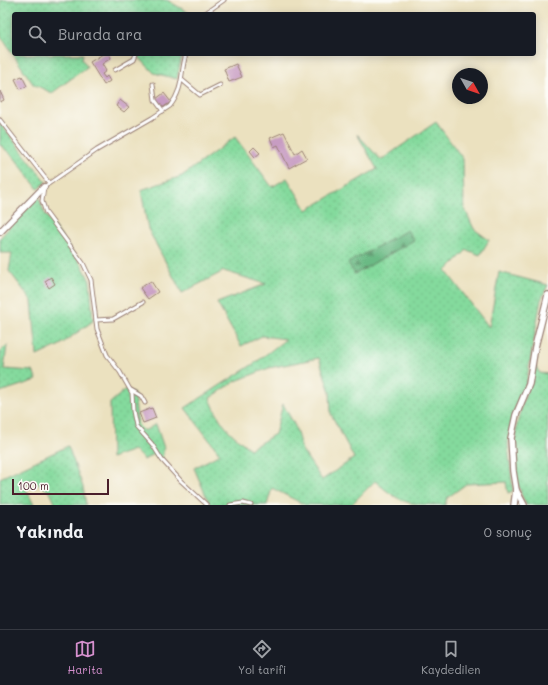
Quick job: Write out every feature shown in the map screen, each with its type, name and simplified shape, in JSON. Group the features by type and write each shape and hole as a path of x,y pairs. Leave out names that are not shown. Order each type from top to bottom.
{"street":[{"path":"0,232 46,185"},
{"path":"524,505 516,490 512,471 511,438 516,415 529,384 534,347 548,295"},
{"path":"514,505 516,490"}],"lane":[{"path":"207,12 224,0"},
{"path":"115,70 134,59 135,56"},
{"path":"185,56 183,64 182,80 177,96 170,106 97,150 46,185 42,201 46,213 83,263 91,280 97,329 107,355 120,372 132,393 136,426 152,444 162,460 181,481 208,505"},
{"path":"182,80 200,95 220,85"},
{"path":"153,84 155,100 163,111"},
{"path":"0,120 46,185"},
{"path":"96,320 113,319 143,302"},
{"path":"129,389 141,396 145,402"},
{"path":"230,505 243,503 251,505"}],"green space":[{"path":"0,0 167,0 188,12 12,12 12,53 0,35"},
{"path":"14,56 83,56 82,59 87,67 52,93 33,84"},
{"path":"138,56 182,56 177,79 154,73"},
{"path":"436,122 463,159 464,207 474,229 489,240 480,255 467,250 446,271 489,327 499,272 548,285 541,300 526,384 513,413 508,445 513,491 508,493 506,482 466,484 447,498 445,505 423,505 407,502 392,495 375,481 351,505 305,505 272,488 267,505 210,505 194,468 220,454 185,408 255,363 286,339 262,336 241,346 217,303 266,284 224,271 182,293 148,229 141,190 182,176 235,137 272,187 287,178 307,210 377,169 357,134 381,160","holes":["319,358 330,392 331,414 354,458 322,480 302,450 295,426 283,404 275,434 250,449 222,422 210,398 236,381 269,368"]},
{"path":"0,123 46,182 38,189 14,157 0,145"},
{"path":"38,196 45,214 82,265 90,281 93,321 60,345 37,356 32,301 9,271 12,253 0,253 0,238"},
{"path":"407,230 414,240 355,274 348,263"},
{"path":"7,345 4,369 33,371 37,380 0,392 0,352"},
{"path":"535,366 540,373 548,374 548,505 526,505 519,487 515,470 514,452 518,419"},
{"path":"126,389 134,394 138,425 144,431 156,424 164,448 162,460 154,454 144,460 134,450 111,458 110,403"},
{"path":"68,446 83,487 86,505 56,505 50,492 31,479 25,487 34,505 0,505 0,478"}],"building":[{"path":"100,56 110,56 111,58 102,64 106,71 102,74 105,78 107,76 110,81 104,85 90,62"},
{"path":"236,64 242,77 229,82 224,69"},
{"path":"22,76 27,86 20,89 15,79"},
{"path":"0,91 4,100 0,102"},
{"path":"164,93 171,102 162,108 156,99"},
{"path":"120,100 129,107 124,112 116,106"},
{"path":"284,132 295,154 302,149 307,158 289,168 278,145 274,147 270,138"},
{"path":"254,147 260,153 255,157 250,151"},
{"path":"51,277 55,284 49,288 45,281"},
{"path":"151,281 158,292 148,299 140,288"},
{"path":"152,408 156,418 143,423 139,413"}]}
